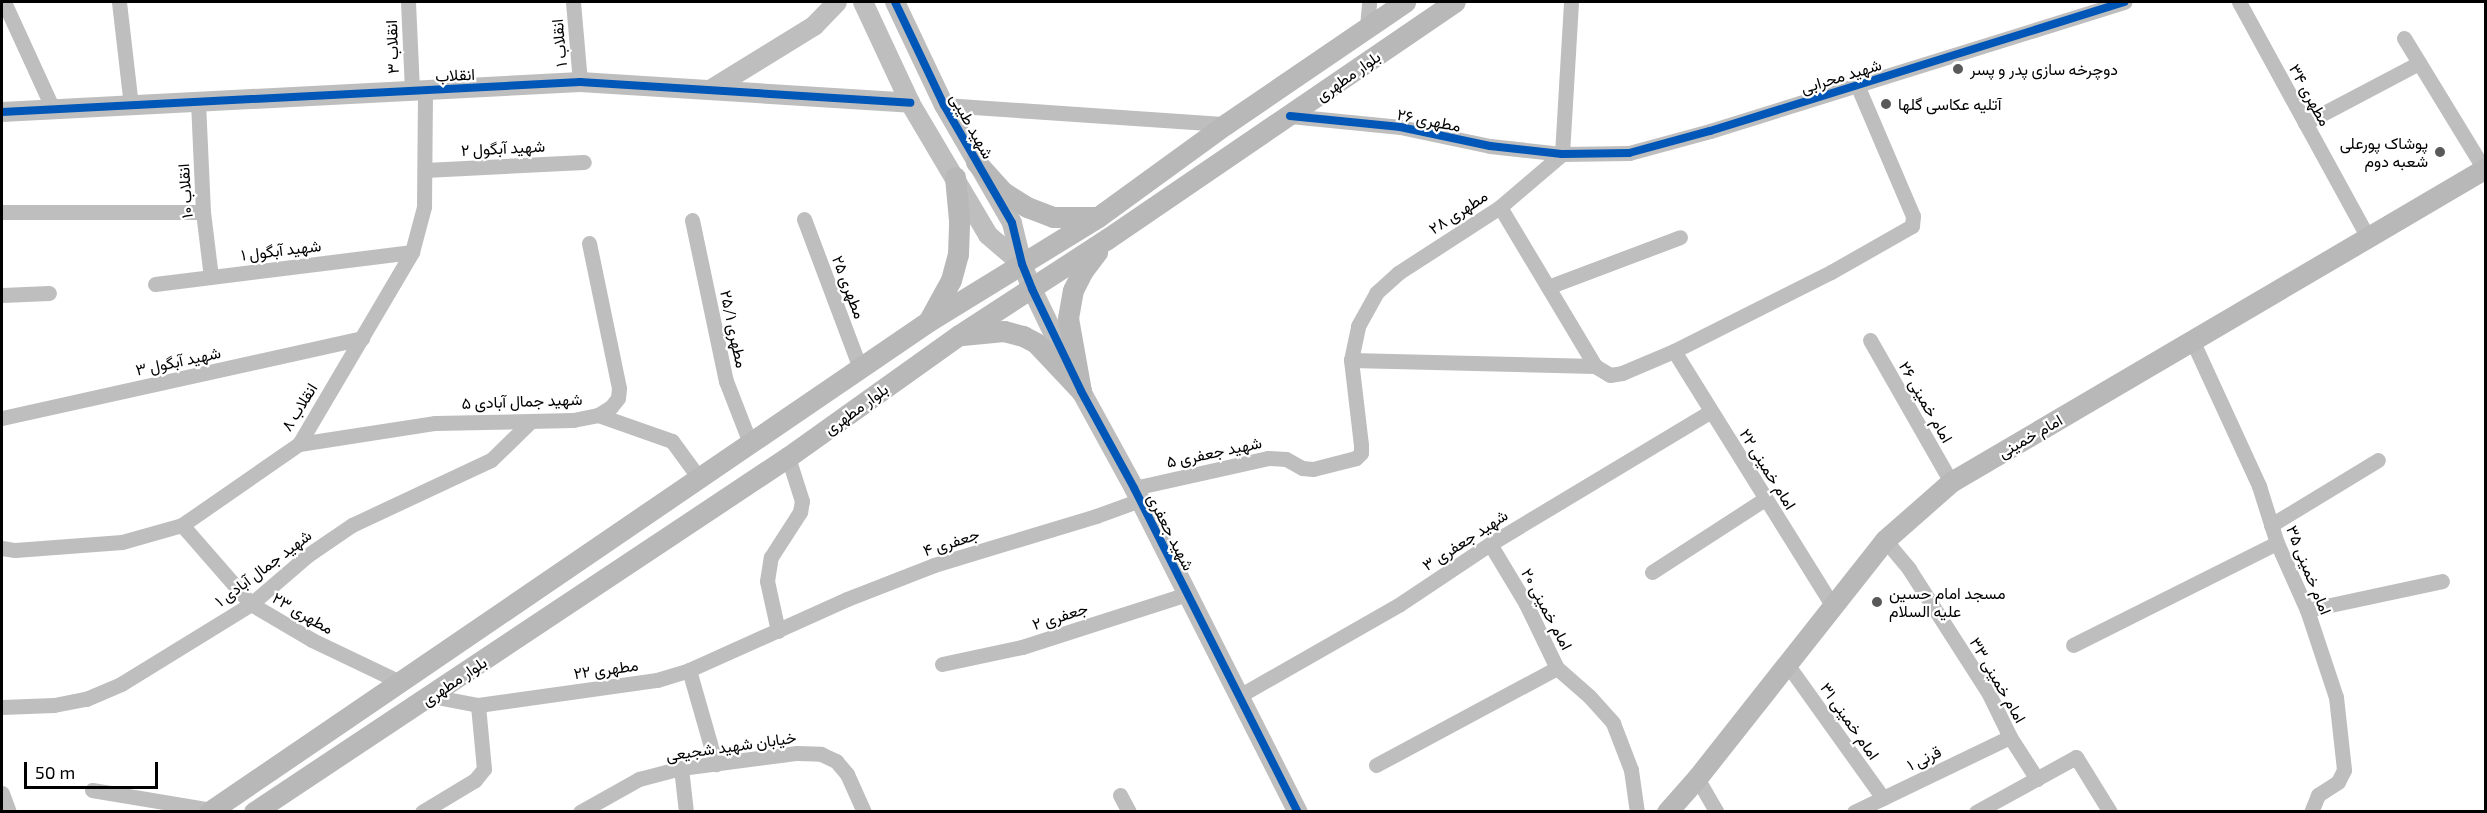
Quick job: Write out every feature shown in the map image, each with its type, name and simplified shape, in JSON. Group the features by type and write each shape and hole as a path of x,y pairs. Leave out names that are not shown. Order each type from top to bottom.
{"main road":[{"name":"بلوار مطهری","path":"210,811 926,323 1098,217 1226,124 1405,2"},
{"name":"بلوار مطهری","path":"254,812 788,458 959,335 1107,239 1455,2"},
{"path":"976,162 1003,192 1027,207 1053,217 1098,217"},
{"name":"امام خمینی","path":"1667,812 1697,778 1885,540 1951,482 2485,169"},
{"path":"940,349 926,323 951,280 958,254 959,220 955,177"},
{"path":"1081,391 1068,318 1073,290 1082,272 1107,239"},
{"path":"959,335 1004,331 1023,336 1036,343 1081,391"}],"street":[{"path":"4,2 53,109"},
{"path":"119,2 131,105"},
{"name":"انقلاب ۳","path":"408,2 418,90"},
{"name":"انقلاب ۱","path":"573,2 580,82"},
{"path":"710,90 814,26 837,2"},
{"path":"862,2 910,103 988,235 1022,264"},
{"name":"شهید طیبی","path":"895,2 944,105 1012,223 1022,264"},
{"path":"1367,27 1369,2"},
{"path":"1562,154 1570,2"},
{"name":"شهید محرابی","path":"1562,154 1629,153 1710,131 2124,2"},
{"name":"مطهری ۳۴","path":"2239,2 2368,238"},
{"path":"2404,38 2485,169"},
{"path":"2305,123 2419,63"},
{"name":"انقلاب","path":"2,112 580,82 910,103"},
{"path":"1500,207 1595,366 1610,375 1622,373 1674,351 1831,272 1912,226 1913,216 1857,85"},
{"name":"انقلاب ۸","path":"2,548 122,542 182,525 299,444 412,252 424,207 425,170 418,90"},
{"name":"انقلاب ۱۰","path":"198,102 203,212 211,277"},
{"path":"944,105 1226,124"},
{"name":"مطهری ۲۶","path":"1290,116 1400,127 1490,146 1562,154"},
{"name":"مطهری ۲۸","path":"1361,446 1351,360 1358,326 1376,293 1398,273 1500,207 1562,154"},
{"name":"شهید آبگول ۲","path":"425,170 584,162"},
{"path":"2,212 203,212"},
{"name":"مطهری ۲۵","path":"804,219 860,368"},
{"name":"مطهری ۲۵/۱","path":"692,220 726,381 750,443"},
{"path":"1548,287 1680,237"},
{"name":"شهید جمال آبادی ۵","path":"299,444 435,423 573,420 598,415 611,407 618,398 619,388 589,243"},
{"name":"شهید آبگول ۱","path":"155,284 412,252"},
{"name":"شهید جعفری","path":"1022,264 1081,391 1137,494 1298,812"},
{"path":"2,295 49,293"},
{"name":"شهید آبگول ۳","path":"2,418 362,338"},
{"name":"امام خمینی ۲۶","path":"1870,340 1951,482"},
{"name":"امام خمینی ۳۵","path":"2192,340 2235,428 2259,486 2277,543 2307,610 2336,697 2344,770 2338,782 2318,795 2311,812"},
{"name":"امام خمینی ۲۲","path":"1674,351 1833,606"},
{"path":"1351,360 1595,366"},
{"name":"شهید جعفری ۳","path":"1239,696 1400,604 1491,544 1710,412"},
{"path":"598,415 672,441 699,478"},
{"name":"شهید جمال آبادی ۱","path":"2,707 54,705 86,699 121,684 250,604 308,555 352,525 491,460 531,421"},
{"name":"شهید جعفری ۵","path":"1137,494 1268,458 1286,459 1302,468 1313,469 1350,462 1361,453 1361,446"},
{"path":"777,631 767,581 771,557 801,512 802,501 788,458"},
{"path":"2271,525 2378,460"},
{"name":"جعفری ۴","path":"777,631 847,599 934,565 1137,494"},
{"path":"1652,572 1765,499"},
{"name":"مطهری ۲۳","path":"182,525 250,604 330,649 400,682"},
{"name":"امام خمینی ۳۳","path":"1885,540 1909,569 1982,682 2010,737 2037,779"},
{"path":"2073,645 2277,543"},
{"name":"امام خمینی ۲۰","path":"1491,544 1526,604 1557,669 1589,696 1613,723 1631,770 1637,812"},
{"path":"2307,610 2442,581"},
{"name":"جعفری ۲","path":"942,664 1022,647 1187,594"},
{"name":"مطهری ۲۲","path":"431,696 478,705 657,680 688,670 777,631"},
{"name":"امام خمینی ۳۱","path":"1787,664 1882,798"},
{"path":"1376,765 1557,669"},
{"path":"688,670 716,764"},
{"path":"422,812 475,780 484,769 478,705"},
{"name":"قرنی ۱","path":"1854,812 2010,737"},
{"name":"خیابان شهید شجیعی","path":"580,812 639,779 681,768 797,753 821,754 836,761 847,774 864,812"},
{"path":"1976,812 2076,758 2110,812"},
{"path":"681,768 686,812"},
{"path":"1697,778 1717,812"},
{"path":"92,790 210,811"},
{"path":"2,792 9,812"},
{"path":"1120,795 1129,812"}],"cycle path":[{"path":"895,2 944,105 1012,223 1022,264 1032,289 1081,391 1134,488 1298,812"},
{"path":"1290,116 1400,127 1490,146 1562,154 1629,153 1710,131 2124,2"},
{"path":"2,112 580,82 910,103"}],"place":[{"name":"دوچرخه سازی پدر و پسر","path":"1958,69"},
{"name":"آتلیه عکاسی گلها","path":"1886,104"},
{"name":"پوشاک پورعلی شعبه دوم","path":"2440,152"},
{"name":"مسجد امام حسین علیه السلام","path":"1877,602"}]}
